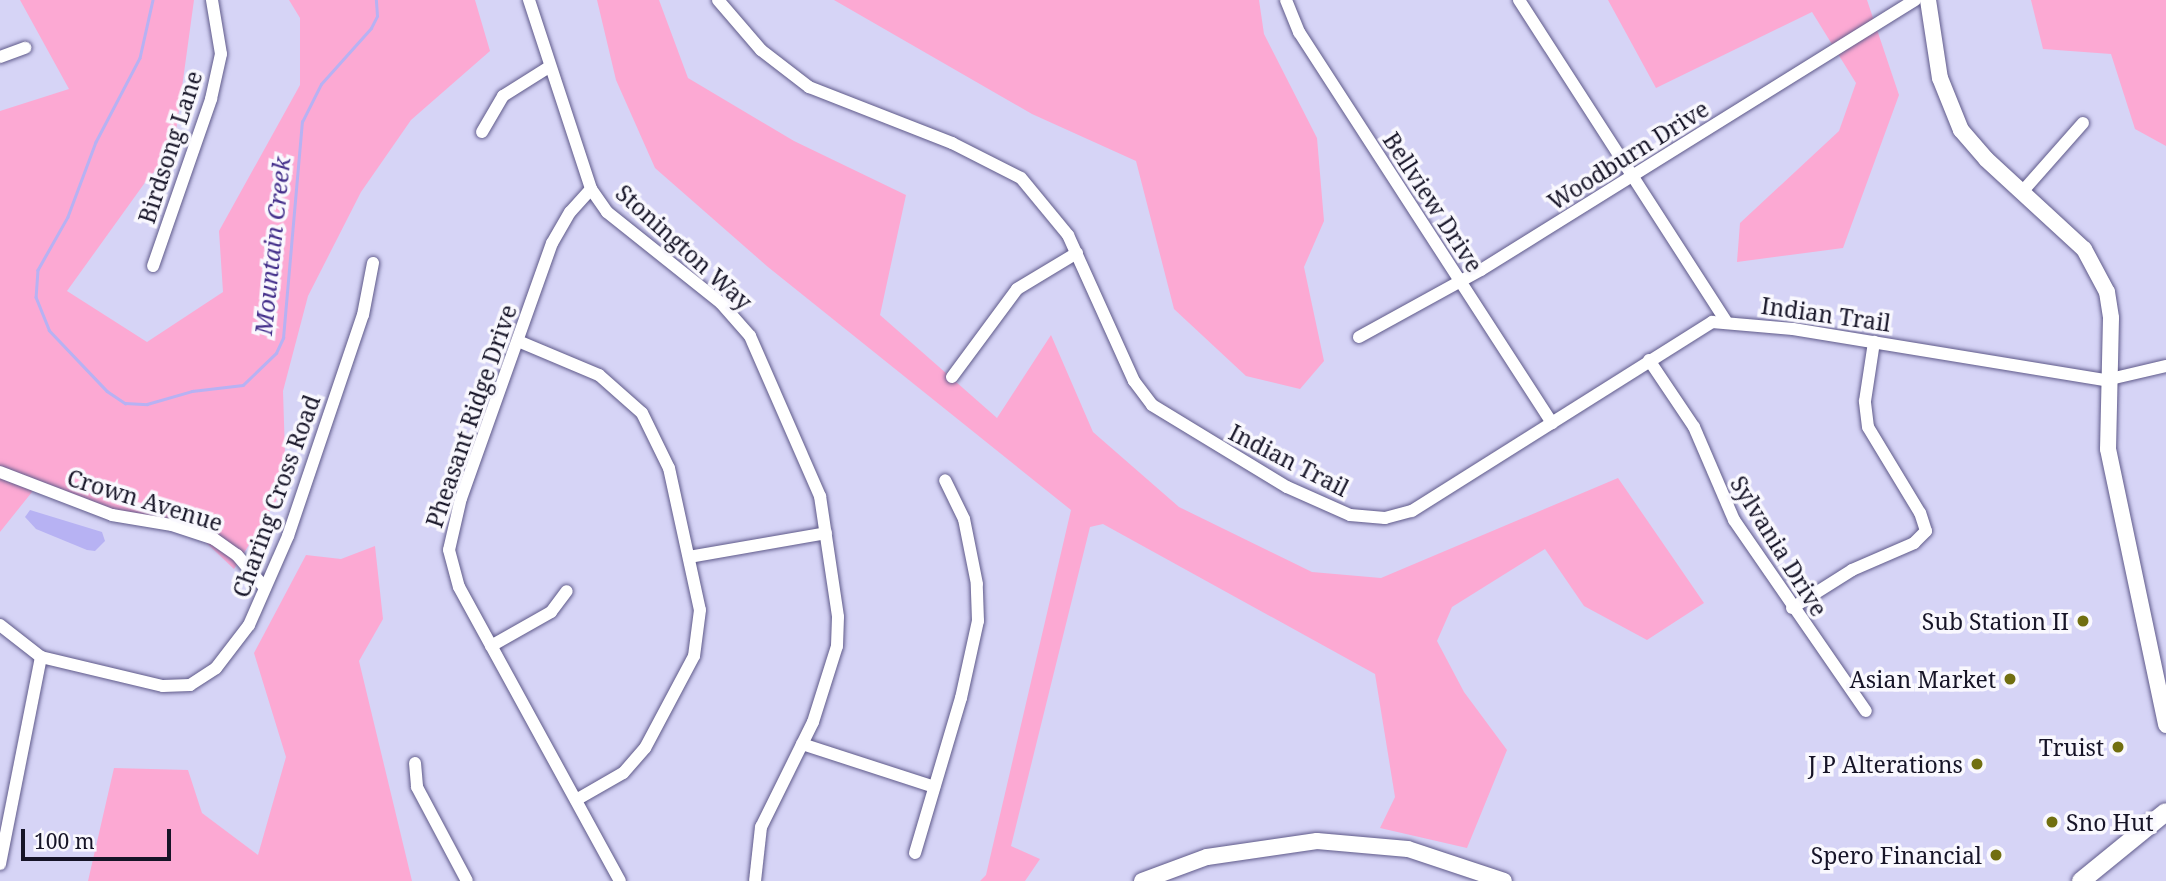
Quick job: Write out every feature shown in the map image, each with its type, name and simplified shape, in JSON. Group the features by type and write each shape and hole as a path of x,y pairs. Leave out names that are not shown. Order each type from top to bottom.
{"main road":[{"path":"2081,881 2166,812"}],"street":[{"name":"Birdsong Lane","path":"153,266 211,99 221,54 212,0"},
{"name":"Stonington Way","path":"529,0 591,189 607,212 721,303 750,336 809,466 826,533 838,617 837,646 820,705 761,827 755,881"},
{"name":"Indian Trail","path":"718,0 761,50 810,87 1013,172 1046,205 1077,253 1134,381 1152,405 1276,481 1338,511 1377,518 1412,511 1706,325 1725,320 2106,380"},
{"name":"Bellview Drive","path":"1286,0 1298,33 1552,422"},
{"path":"1519,0 1725,320"},
{"name":"Woodburn Drive","path":"1359,337 1634,175 1916,0"},
{"path":"1928,0 1940,78 1951,112 1975,149 2084,249 2102,278 2111,318 2106,380 2112,477 2166,725"},
{"path":"0,57 25,48"},
{"path":"482,132 503,96 549,67"},
{"path":"2022,192 2083,123"},
{"name":"Pheasant Ridge Drive","path":"591,189 560,226 450,537 454,576 620,881"},
{"path":"952,377 1017,289 1077,253"},
{"name":"Charing Cross Road","path":"0,625 41,657 163,686 190,685 226,657 248,625 288,536 359,328 373,264"},
{"path":"518,341 599,375 642,413 669,468 701,626 687,671 635,762 576,800"},
{"path":"1792,608 1858,566 1914,542 1926,531 1920,513 1868,427 1865,401 1874,342"},
{"name":"Sylvania Drive","path":"1649,360 1694,427 1734,520 1792,608 1866,711"},
{"path":"2106,380 2166,366"},
{"name":"Crown Avenue","path":"0,472 113,515 172,525 214,539 237,555 265,587"},
{"path":"915,853 978,621 977,584 964,519 945,480"},
{"path":"689,557 826,533"},
{"path":"491,646 551,612 567,591"},
{"path":"0,864 41,657"},
{"path":"802,744 934,787"},
{"path":"415,762 417,788 467,881"},
{"path":"1142,881 1220,854 1317,841 1408,849 1504,881"}],"shaded area":[{"path":"20,0 194,0 173,153 149,177 67,291 147,342 223,292 219,231 300,85 300,18 289,0 475,0 490,51 411,120 361,192 308,296 283,391 286,485 234,569 197,534 36,487 0,532 0,111 69,89"},
{"path":"597,0 659,0 688,78 794,141 906,195 880,315 997,418 1051,335 1093,432 1179,507 1312,572 1381,578 1618,478 1704,603 1647,640 1584,606 1545,549 1452,607 1437,641 1464,692 1507,750 1467,848 1380,828 1395,797 1375,674 1103,524 1090,527 1011,846 1040,859 1025,881 980,881 986,875 1071,510 768,267 655,168 616,80"},
{"path":"834,0 1259,0 1264,34 1317,138 1324,221 1304,267 1324,361 1300,389 1246,376 1174,309 1136,161 1032,114"},
{"path":"1608,0 1867,0 1899,95 1843,248 1737,262 1740,223 1839,131 1856,83 1812,12 1656,88"},
{"path":"2031,0 2166,0 2166,146 2135,129 2111,54 2043,49"},
{"path":"30,510 102,532 105,541 95,551 87,550 36,529 25,517"},
{"path":"375,546 383,619 359,661 412,881 88,881 114,768 188,770 202,813 258,855 286,757 254,653 306,555 341,559"}],"waterway":[{"name":"Mountain Creek","path":"153,0 140,58 96,142 68,217 38,270 36,297 49,330 107,391 125,403 147,404 192,391 243,385 276,353 283,338 302,122 321,84 371,28 377,16 376,0"}],"place":[{"name":"Sub Station II","path":"2083,621"},
{"name":"Asian Market","path":"2010,679"},
{"name":"Truist","path":"2118,747"},
{"name":"J P Alterations","path":"1977,764"},
{"name":"Sno Hut","path":"2052,822"},
{"name":"Spero Financial","path":"1996,855"}]}
